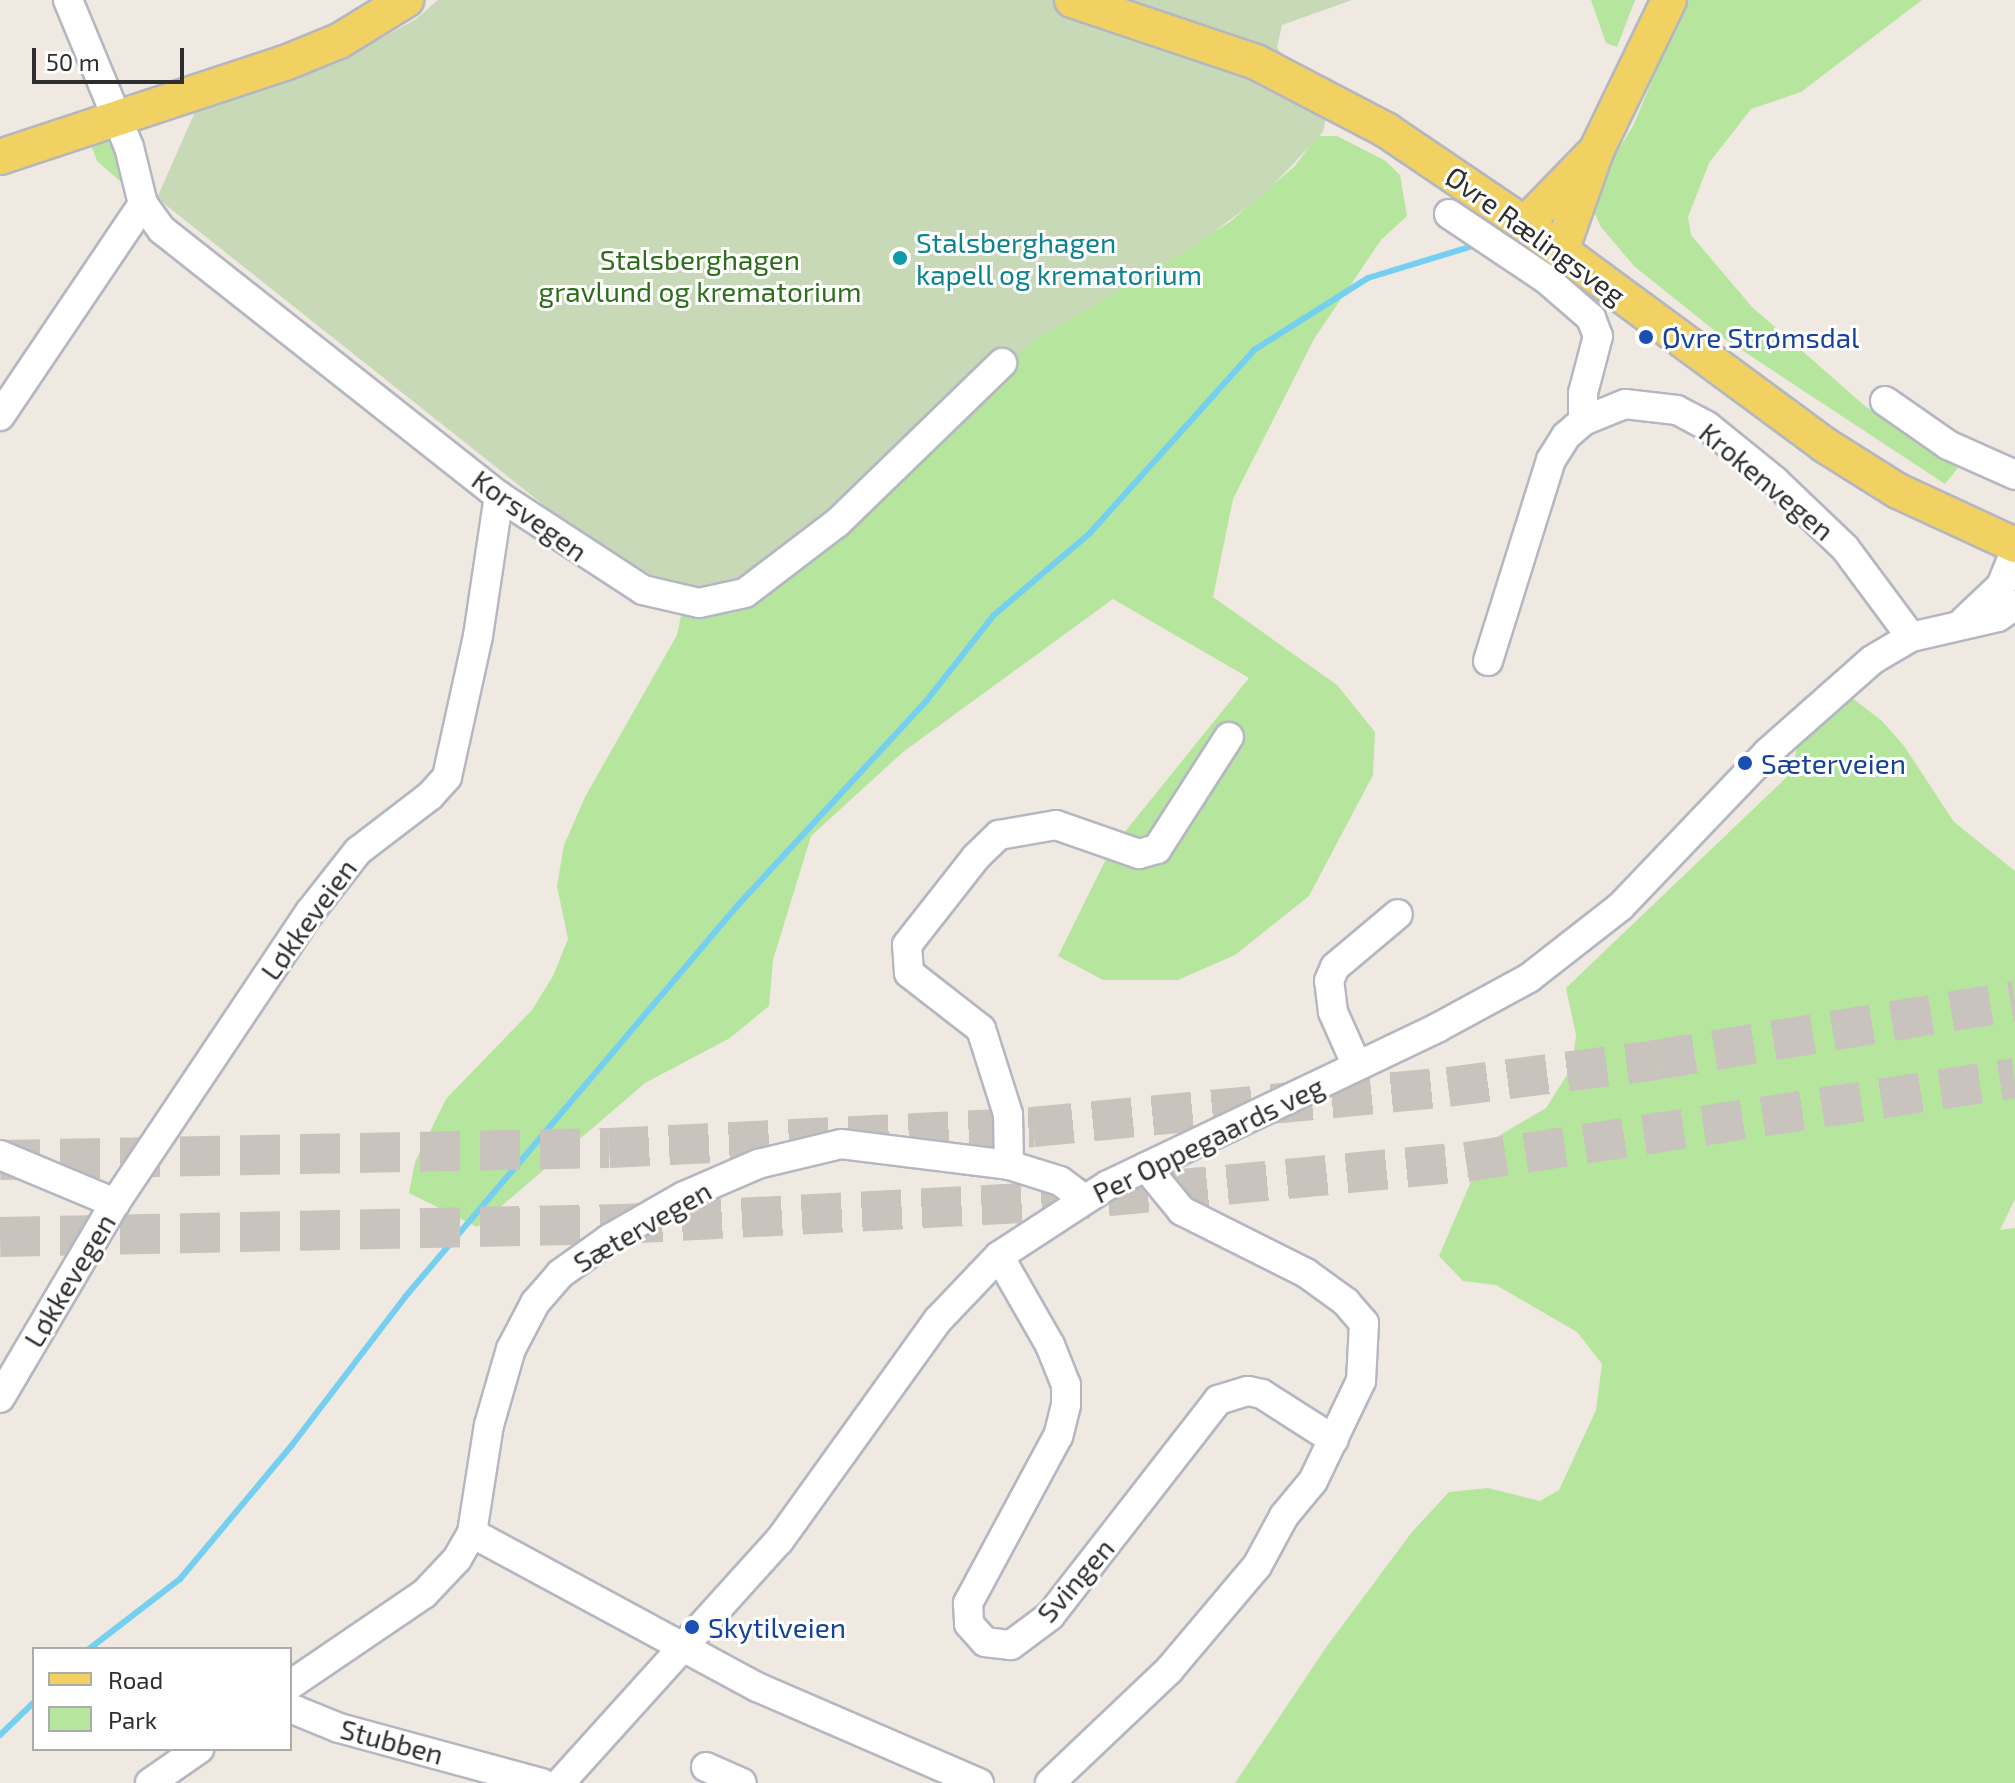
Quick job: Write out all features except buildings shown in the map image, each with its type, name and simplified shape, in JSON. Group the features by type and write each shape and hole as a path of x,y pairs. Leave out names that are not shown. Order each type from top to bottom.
{"main road":[{"name":"Øvre Rælingsveg","path":"1072,0 1180,33 1311,89 1386,130 1525,224 1823,444 1898,491 2015,545"},
{"path":"1561,251 1597,149 1669,0"},
{"path":"0,157 314,51 402,1"},
{"path":"1525,224 1597,149"}],"street":[{"name":"Korsvegen","path":"68,0 116,119 143,204 162,230 499,496 643,590 699,603 720,601 783,568 837,523 1002,363"},
{"path":"0,416 143,204"},
{"path":"1449,214 1546,279 1591,318 1598,336 1583,393 1583,421"},
{"path":"1885,401 1948,445 2015,475"},
{"name":"Krokenvegen","path":"1488,661 1537,491 1566,436 1583,421 1625,404 1651,403 1707,426 1812,513 1895,610 1911,637"},
{"name":"Løkkeveien","path":"115,1203 339,872 447,777 478,636 499,496"},
{"name":"Per Oppegaards veg","path":"1964,621 2001,586 2015,552"},
{"name":"Per Oppegaards veg","path":"560,1783 684,1650 803,1511 938,1320 999,1256 1084,1199 1503,993 1578,943 1641,887 1789,732 1872,660 1911,637 1964,621 1998,617 2015,605"},
{"path":"1009,1165 1008,1114 981,1029 909,973 907,945 976,857 999,835 1056,825 1139,854 1157,849 1229,737"},
{"path":"1357,1066 1333,1012 1329,981 1335,967 1398,914"},
{"name":"Sætervegen","path":"292,1684 424,1594 457,1559 472,1533 489,1425 511,1349 535,1303 582,1257 684,1196 814,1148 867,1144 1009,1165 1060,1181 1084,1199"},
{"path":"0,1155 115,1203"},
{"path":"1050,1783 1169,1670 1217,1617 1257,1566 1334,1440 1361,1381 1364,1323 1346,1302 1306,1273 1182,1211 1146,1167"},
{"name":"Løkkevegen","path":"0,1398 115,1203"},
{"name":"Svingen","path":"999,1256 1055,1355 1066,1385 1066,1405 1058,1436 968,1603 969,1624 985,1642 1011,1645 1050,1616 1218,1400 1248,1391 1262,1394 1334,1440"},
{"path":"472,1533 537,1564 684,1650 935,1774 979,1783"},
{"name":"Stubben","path":"292,1709 339,1728 542,1783"},
{"path":"150,1783 196,1751"},
{"path":"706,1767 742,1783"}],"green space":[{"name":"Stalsberghagen gravlund og krematorium","path":"438,0 1352,0 1282,25 1277,48 1328,108 1323,132 1264,195 1193,247 1033,341 754,589 685,596 560,518 157,198 195,112 362,49 416,19"},
{"path":"1591,0 1635,0 1617,47 1606,43"},
{"path":"1686,0 1922,0 1801,92 1751,109 1709,163 1688,217 1691,235 1752,307 1865,406 1958,468 1945,484 1725,339 1634,266 1601,227 1593,210 1605,171 1633,126"},
{"path":"1317,136 1337,136 1386,161 1400,175 1407,216 1381,240 1314,339 1233,499 1213,597 1337,685 1375,732 1373,775 1309,896 1235,955 1178,980 1103,980 1058,956 1111,849 1249,678 1113,599 903,752 811,836 773,960 769,1006 730,1038 645,1083 477,1227 409,1193 415,1162 446,1099 532,1010 553,976 568,939 557,886 564,845 585,797 677,635 685,596 1033,341 1230,222 1295,166"},
{"path":"89,139 105,139 119,149 128,188 97,161"},
{"path":"1833,683 1882,721 1904,746 1954,822 2015,871 2015,1199 2000,1230 2015,1228 2015,1783 1235,1783 1327,1646 1412,1532 1449,1492 1488,1488 1540,1501 1559,1490 1596,1410 1602,1364 1577,1332 1496,1285 1463,1281 1439,1256 1488,1142 1546,1108 1572,1067 1576,1035 1566,988 1791,773 1802,725"}],"waterway":[{"path":"92,1647 180,1579 292,1445 405,1297 738,905 927,700 994,615 1090,533 1254,350 1368,278 1479,244"},
{"path":"0,1735 32,1704"}],"tunnel":[{"path":"0,1160 609,1148 1033,1127 1448,1087 1655,1060 2015,1001"},
{"path":"0,1237 622,1224 1048,1202 1466,1162 2015,1078"}],"place":[{"name":"Stalsberghagen kapell og krematorium","path":"900,258"},
{"name":"Øvre Strømsdal","path":"1646,337"},
{"name":"Sæterveien","path":"1745,763"},
{"name":"Skytilveien","path":"692,1627"}]}
